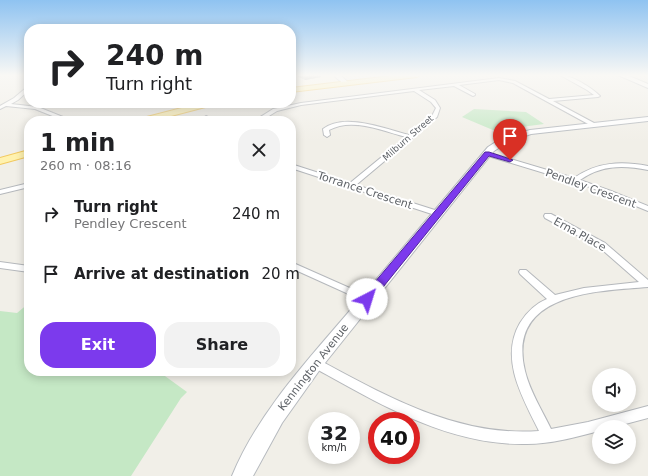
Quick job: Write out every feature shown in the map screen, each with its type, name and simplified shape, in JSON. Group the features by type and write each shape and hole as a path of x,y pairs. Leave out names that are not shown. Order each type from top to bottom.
{"main road":[{"path":"146,116 175,108"},
{"path":"161,116 191,108"},
{"path":"0,162 24,155"},
{"path":"0,166 24,159"}],"street":[{"path":"0,108 18,97"},
{"path":"296,105 355,97"},
{"name":"Milburn Street","path":"352,185 433,119 438,108 433,101 426,97"},
{"path":"543,97 592,124"},
{"path":"548,100 583,97"},
{"path":"7,105 24,107"},
{"path":"33,108 56,116"},
{"path":"265,116 275,110 283,108"},
{"name":"Kennington Avenue","path":"242,476 267,429 288,398 367,299 487,154 497,144 521,134 543,129 648,119"},
{"path":"327,135 326,129 330,126 347,123 411,137"},
{"name":"Pendley Crescent","path":"487,154 618,196 648,209"},
{"path":"574,181 592,169 602,166 627,165 648,168"},
{"name":"Torrance Crescent","path":"296,168 438,214"},
{"path":"0,192 24,186"},
{"name":"Erna Place","path":"548,216 602,246 647,284"},
{"path":"0,265 24,268"},
{"path":"296,267 367,299"},
{"path":"523,272 553,299"},
{"path":"548,436 525,388 517,357 517,343 526,320 534,311 553,299 596,290 647,284"},
{"path":"315,363 395,406 446,425 482,434 526,438 548,436 648,412"}],"green space":[{"path":"474,109 526,112 544,124 521,127 500,133 462,117"},
{"path":"24,307 24,376 165,376 187,392 181,398 131,476 0,476 0,311 17,313"}],"route":[{"path":"367,299 487,154 510,160"}]}
